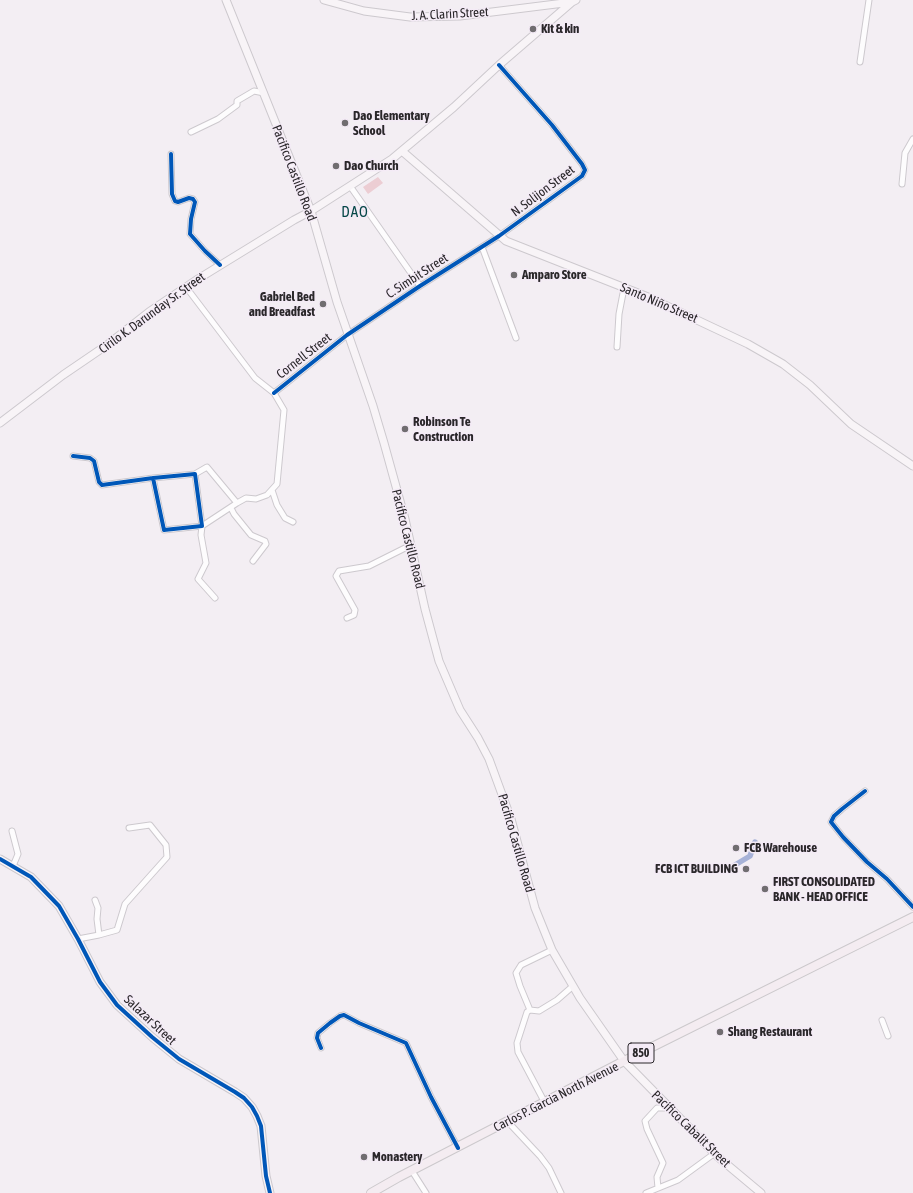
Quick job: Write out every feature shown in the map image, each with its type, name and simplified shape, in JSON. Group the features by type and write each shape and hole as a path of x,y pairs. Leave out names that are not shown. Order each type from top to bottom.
{"main road":[{"name":"Pacifico Castillo Road","path":"226,0 311,211 347,335 375,414 411,546 425,609 439,661 460,710 478,738 489,759 511,819 535,908 552,950 573,986 624,1062"},
{"name":"J. A. Clarin Street","path":"324,0 364,11 410,17 460,16 574,1"},
{"name":"Cirilo K. Darunday Sr. Street","path":"0,424 63,375 107,345 149,312 186,287 392,160 454,108 499,65 574,1"},
{"name":"Santo Niño Street","path":"402,151 506,241 654,300 748,344 783,364 810,385 851,424 913,466"},
{"name":"Salazar Street","path":"0,859 31,877 59,906 100,982 118,1005 152,1037 179,1059 240,1095 252,1107 261,1126 266,1176 270,1193"},
{"name":"Carlos P. Garcia North Avenue","path":"371,1193 624,1062 913,917"},
{"name":"Pacifico Cabalit Street","path":"624,1062 715,1153 760,1193"}],"street":[{"path":"860,62 869,0"},
{"name":"N. Solijon Street","path":"499,65 552,125 585,170 582,176 500,236"},
{"path":"191,132 218,119 237,105 237,101 254,91 264,93"},
{"path":"902,184 905,153 913,139"},
{"path":"171,154 172,194 175,201 178,202 188,198 193,199 195,202 191,219 190,234 220,265"},
{"path":"350,186 420,286"},
{"name":"C. Simbit Street","path":"347,335 420,286 500,236"},
{"path":"482,247 516,338"},
{"name":"Cornell Street","path":"186,287 255,378 274,393 347,335"},
{"path":"617,347 619,314 624,288"},
{"path":"153,478 164,530 202,526 246,498 256,499 267,495 277,484 284,410 274,393"},
{"path":"74,456 90,458 94,462 99,482 102,485 195,474 207,467 237,503"},
{"path":"195,474 202,526 201,535 206,562 198,578 215,598"},
{"path":"272,490 277,506 285,518 293,522"},
{"path":"231,508 234,514 251,534 265,541 266,544 253,561"},
{"path":"347,618 354,615 355,610 336,576 339,571 369,566 411,546"},
{"path":"865,792 834,816 831,822 867,862 887,879 913,907"},
{"path":"78,939 117,930 125,904 167,857 166,845 150,825 129,828"},
{"path":"12,831 18,854 13,866"},
{"path":"95,900 98,908 97,919 99,935"},
{"path":"530,1010 516,973 521,965 552,950"},
{"path":"530,1010 539,1011 557,1000 573,986"},
{"path":"530,1010 527,1012 517,1043 518,1052 545,1103"},
{"path":"321,1048 317,1038 318,1033 340,1016 344,1015 406,1043 431,1097 458,1148"},
{"path":"882,1020 888,1036"},
{"path":"658,1188 656,1178 663,1163 647,1129 645,1121 657,1108 670,1108"},
{"path":"508,1122 545,1162 561,1193"},
{"path":"646,1193 678,1180 715,1153"},
{"path":"412,1171 426,1193"}],"shaded area":[{"path":"378,177 383,183 368,194 363,187"}],"waterway":[{"path":"730,868 750,856 755,842"}],"cycle path":[{"path":"274,393 347,335 420,286 499,236 582,176 585,170 582,164 552,125 499,65"},
{"path":"171,154 172,194 175,201 178,202 189,198 193,199 195,202 191,219 190,234 220,265"},
{"path":"73,456 90,458 94,461 99,482 102,485 153,478 195,474 202,526 164,530 153,478"},
{"path":"865,791 834,816 831,822 867,862 887,879 913,907"},
{"path":"0,859 31,877 59,906 100,982 117,1005 179,1059 235,1092 244,1098 252,1107 261,1126 266,1176 270,1193"},
{"path":"321,1048 317,1038 318,1033 340,1016 344,1015 406,1043 431,1097 458,1148"}],"place":[{"name":"Kit & kin","path":"533,29"},
{"name":"Dao Elementary School","path":"345,123"},
{"name":"Dao Church","path":"336,166"},
{"name":"Amparo Store","path":"514,275"},
{"name":"Gabriel Bed and Breadfast","path":"323,304"},
{"name":"Robinson Te Construction","path":"405,429"},
{"name":"FCB Warehouse","path":"736,848"},
{"name":"FCB ICT BUILDING","path":"746,869"},
{"name":"FIRST CONSOLIDATED BANK - HEAD OFFICE","path":"765,889"},
{"name":"Shang Restaurant","path":"720,1032"},
{"name":"Monastery","path":"364,1157"}],"district":[{"name":"DAO","path":"355,212"}]}
